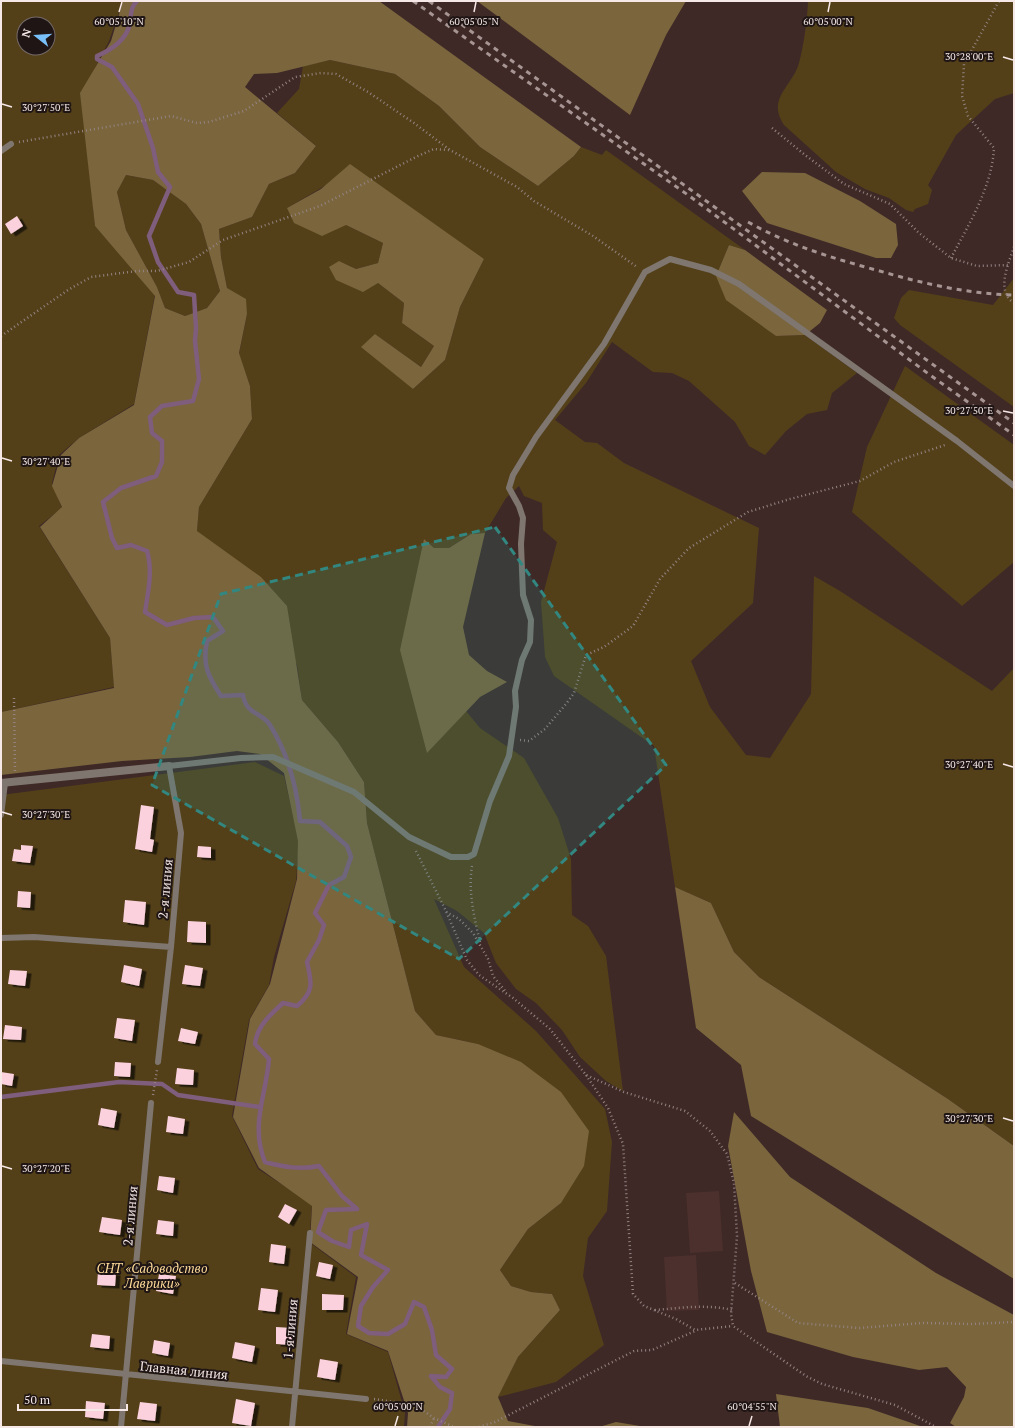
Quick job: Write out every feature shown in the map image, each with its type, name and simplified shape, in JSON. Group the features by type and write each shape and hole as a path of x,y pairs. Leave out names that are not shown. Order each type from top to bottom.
{"street":[{"path":"3,783 169,766"}],"lane":[{"path":"1,152 10,144"},
{"path":"169,766 241,758 273,757 295,765 354,792 409,837 451,857 468,857 474,854 490,802 506,768 513,740 516,707 515,691 522,660 530,642 531,620 524,595 521,544 523,518 519,506 509,488 536,437 604,344 645,272 670,259 711,270 739,284 957,441 1014,486"},
{"name":"2-я линия","path":"158,1062 171,948 181,833 169,766"},
{"path":"1,815 3,783"},
{"path":"1,938 34,937 171,948"},
{"name":"2-я линия","path":"121,1427 151,1103"},
{"name":"1-я линия","path":"292,1427 310,1233"},
{"name":"Главная линия","path":"1,1361 366,1399"}],"path":[{"path":"951,258 976,210 993,166 994,148 968,116 962,96 964,64 999,1"},
{"path":"10,144 171,116 197,123 209,122 244,111 295,77 321,73 336,74 368,92 450,150 517,187 534,201 593,236 622,258 645,272"},
{"path":"772,128 805,156 844,184 890,204 919,233 951,258 977,266 1008,265"},
{"path":"1,336 68,290 91,277 138,271 157,271 189,262 223,240 320,206 434,149 450,150"},
{"path":"1014,247 1004,278 1006,295 1014,303"},
{"path":"513,740 529,741 545,729 574,693 586,655 604,647 632,626 660,580 689,548 753,510 860,481 894,462 957,441"},
{"path":"14,698 15,782"},
{"path":"409,837 446,912 467,960 479,975 508,995 550,1029 586,1075 608,1108 623,1144 633,1294 644,1306 676,1319 696,1330"},
{"path":"474,854 470,882 476,925 481,944 493,976 508,995"},
{"path":"446,912 464,924 481,944"},
{"path":"586,1075 624,1092 685,1111 710,1131 727,1154 734,1183 737,1236 732,1310 733,1326"},
{"path":"154,1086 155,1080"},
{"path":"734,1282 798,1323 859,1328 923,1323 972,1324 1014,1322"},
{"path":"654,1310 686,1307 722,1308 732,1310"},
{"path":"479,1427 495,1422 634,1351 652,1350 696,1330 733,1326 806,1376 822,1384 895,1405 936,1427"},
{"path":"366,1399 415,1405 434,1418 454,1427"},
{"path":"430,1427 434,1418"}],"highlighted area":[{"path":"495,527 666,765 459,959 152,785 221,594"}],"shaded area":[{"path":"123,1 379,1 581,147 574,156 538,186 480,147 439,106 395,74 330,60 277,73 254,74 245,87 316,146 295,173 269,184 252,217 219,229 221,257 227,288 246,299 247,314 239,353 250,386 252,419 199,507 197,531 261,577 287,606 302,700 338,742 364,782 367,823 415,1011 436,1035 478,1044 521,1062 561,1092 589,1131 584,1166 561,1203 528,1229 500,1270 511,1286 531,1292 552,1294 560,1310 518,1357 498,1397 508,1421 540,1427 407,1427 408,1413 388,1351 347,1334 358,1277 310,1242 312,1206 259,1168 233,1117 250,1019 270,984 297,879 298,841 284,773 260,754 237,751 190,757 122,761 1,775 1,712 114,688 110,638 40,527 62,507 52,486 61,455 79,438 134,405 155,296 95,226 80,93 111,41","holes":["126,175 153,180 186,204 201,224 220,291 207,308 185,316 165,308 157,287 126,230 117,192"]},
{"path":"477,1 686,1 666,35 630,115"},
{"path":"350,164 484,259 460,307 445,360 413,389 361,347 375,334 421,367 434,346 402,323 404,303 378,283 363,292 336,280 329,267 339,261 356,269 378,263 383,243 346,225 322,236 294,223 287,208 321,189"},
{"path":"762,172 805,173 860,201 896,224 898,245 891,258 876,258 767,223 742,191"},
{"path":"729,245 745,250 827,310 820,323 805,335 776,336 726,300 716,276"},
{"path":"485,533 463,627 469,655 487,671 507,682 480,697 427,753 400,650 424,539 434,548 449,548 471,534"},
{"path":"675,887 711,903 734,952 759,977 948,1099 1014,1146 1014,1279 751,1116 741,1065 696,1028"},
{"path":"734,1112 790,1177 936,1273 1014,1315 1014,1427 956,1427 950,1423 964,1397 966,1387 947,1367 919,1370 853,1357 767,1332 751,1271 728,1146"},
{"path":"719,1191 723,1251 690,1253 686,1193"},
{"path":"696,1255 699,1310 667,1311 664,1257"},
{"path":"776,1394 868,1408 923,1427 780,1427"},
{"path":"616,1422 646,1427 599,1427"}],"green space":[{"path":"1,1 123,1 109,41 82,93 95,226 155,294 134,404 79,438 59,455 52,483 62,508 39,526 110,638 114,687 1,712"},
{"path":"808,1 1014,1 1014,93 995,99 956,135 928,185 932,190 928,204 915,209 913,212 906,210 889,198 865,189 836,172 784,125 779,116 779,100 782,92 792,79 799,63 805,32"},
{"path":"330,60 395,74 439,106 480,147 538,186 574,156 581,147 602,155 606,150 745,250 729,245 716,276 776,336 805,335 857,373 832,393 827,410 807,414 786,431 765,455 749,446 735,422 689,381 672,373 653,372 612,342 586,383 555,420 585,442 597,443 624,463 759,528 753,603 691,661 710,707 746,755 770,758 811,694 814,576 840,591 992,691 1014,668 1014,1146 948,1099 759,977 734,952 711,903 675,887 654,746 554,676 545,657 541,602 557,542 543,530 542,503 524,496 519,486 506,498 485,533 471,534 449,548 434,548 424,539 427,752 466,711 480,728 524,758 558,818 571,859 572,915 588,926 606,956 623,1091 606,1081 580,1057 562,1030 536,1003 516,989 496,963 484,933 457,911 434,899 464,967 536,1031 605,1109 612,1142 607,1211 588,1238 583,1276 604,1345 556,1382 498,1397 518,1357 560,1310 552,1294 531,1292 511,1286 500,1270 528,1229 561,1203 478,1044 436,1035 415,1011 367,823 364,782 338,742 302,700 297,665 197,531 199,507 252,419 250,386 239,354 247,314 227,288 221,257 219,229 252,217 269,184 295,173 316,146 277,113 299,89 303,66","holes":["328,184 484,259 460,307 445,360 413,389 375,334 421,367 434,346 402,323 404,303 378,283 339,261 356,269 378,263 383,243 346,225 287,208"]},
{"path":"126,175 153,180 186,204 201,224 220,291 207,308 185,316 165,308 157,287 126,230 117,192"},
{"path":"1014,278 1014,407 900,325 894,318 901,298 909,290 993,305"},
{"path":"905,366 1014,445 1014,562 962,606 852,512 867,447"},
{"name":"СНТ «Садоводство Лаврики»","path":"255,762 284,776 299,842 296,881 274,957 269,985 249,1020 232,1116 258,1169 312,1204 309,1242 356,1277 346,1334 388,1352 405,1413 404,1427 1,1427 1,795"}],"building":[{"path":"17,216 23,226 11,234 5,224"},
{"path":"141,805 154,807 150,839 154,840 152,852 135,849"},
{"path":"21,845 33,846 30,863 12,861 14,849 21,850"},
{"path":"198,846 211,847 211,858 197,857"},
{"path":"18,891 31,892 30,908 17,907"},
{"path":"125,900 146,902 144,925 123,922"},
{"path":"188,921 206,922 206,943 187,942"},
{"path":"124,965 142,969 139,986 121,982"},
{"path":"185,965 203,968 200,986 182,984"},
{"path":"10,970 27,971 25,986 8,984"},
{"path":"117,1018 135,1020 132,1041 114,1038"},
{"path":"5,1025 22,1027 21,1040 3,1039"},
{"path":"181,1028 198,1032 195,1044 178,1041"},
{"path":"115,1062 131,1063 130,1077 114,1076"},
{"path":"177,1068 194,1070 193,1085 175,1084"},
{"path":"1,1072 14,1074 12,1086 1,1084"},
{"path":"101,1108 117,1111 114,1128 98,1125"},
{"path":"168,1116 185,1119 183,1134 166,1132"},
{"path":"159,1176 175,1178 173,1193 157,1190"},
{"path":"285,1204 297,1210 289,1224 278,1217"},
{"path":"102,1217 122,1220 120,1235 99,1232"},
{"path":"158,1220 174,1222 173,1236 156,1234"},
{"path":"271,1244 286,1246 284,1264 269,1262"},
{"path":"319,1262 333,1265 330,1279 316,1276"},
{"path":"98,1272 116,1273 115,1286 97,1285"},
{"path":"159,1274 176,1276 173,1294 156,1291"},
{"path":"261,1288 278,1290 275,1312 258,1310"},
{"path":"322,1294 344,1295 343,1310 322,1310"},
{"path":"276,1327 293,1328 292,1345 276,1344"},
{"path":"92,1334 110,1336 109,1349 90,1347"},
{"path":"154,1340 170,1343 168,1356 152,1353"},
{"path":"235,1342 255,1346 252,1362 232,1358"},
{"path":"320,1359 338,1362 335,1380 317,1377"},
{"path":"236,1399 255,1403 251,1426 232,1423"},
{"path":"86,1401 105,1403 103,1419 85,1417"},
{"path":"140,1402 157,1404 155,1421 137,1419"}],"waterway":[{"path":"137,1 134,4 129,27 124,37 112,48 97,56 97,59 112,67 138,104 153,148 158,172 170,187 149,236 158,262 178,292 194,295 196,328 195,341 199,379 193,401 162,406 150,417 152,433 162,441 162,462 156,476 121,488 103,502 112,538 117,548 131,545 147,551 150,574 145,612 167,625 194,618 213,617 223,631 207,641 205,657 207,670 221,696 243,695 247,706 267,721 282,747 291,771 297,796 300,821 320,822 347,846 351,857 344,877 329,885 315,913 324,925 319,940 307,962 311,981 309,991 303,1001 297,1006 283,1003 261,1026 256,1038 255,1044 269,1059 260,1110 259,1136 265,1162 305,1168 319,1166 342,1196 357,1209 326,1210 318,1232 332,1241 349,1247 351,1230 367,1224 361,1255 388,1270 373,1287 361,1306 358,1326 369,1333 388,1334 405,1324 414,1302 424,1307 432,1330 436,1355 452,1369 446,1377 431,1376 440,1387 452,1393 450,1409 438,1427"},
{"path":"1,1097 119,1082 162,1084 178,1095 260,1107"}],"railway":[{"path":"413,1 688,195 930,375 1014,435"},
{"path":"429,1 1014,423"},
{"path":"748,222 779,238 811,250 893,275 962,290 1014,295"}]}
